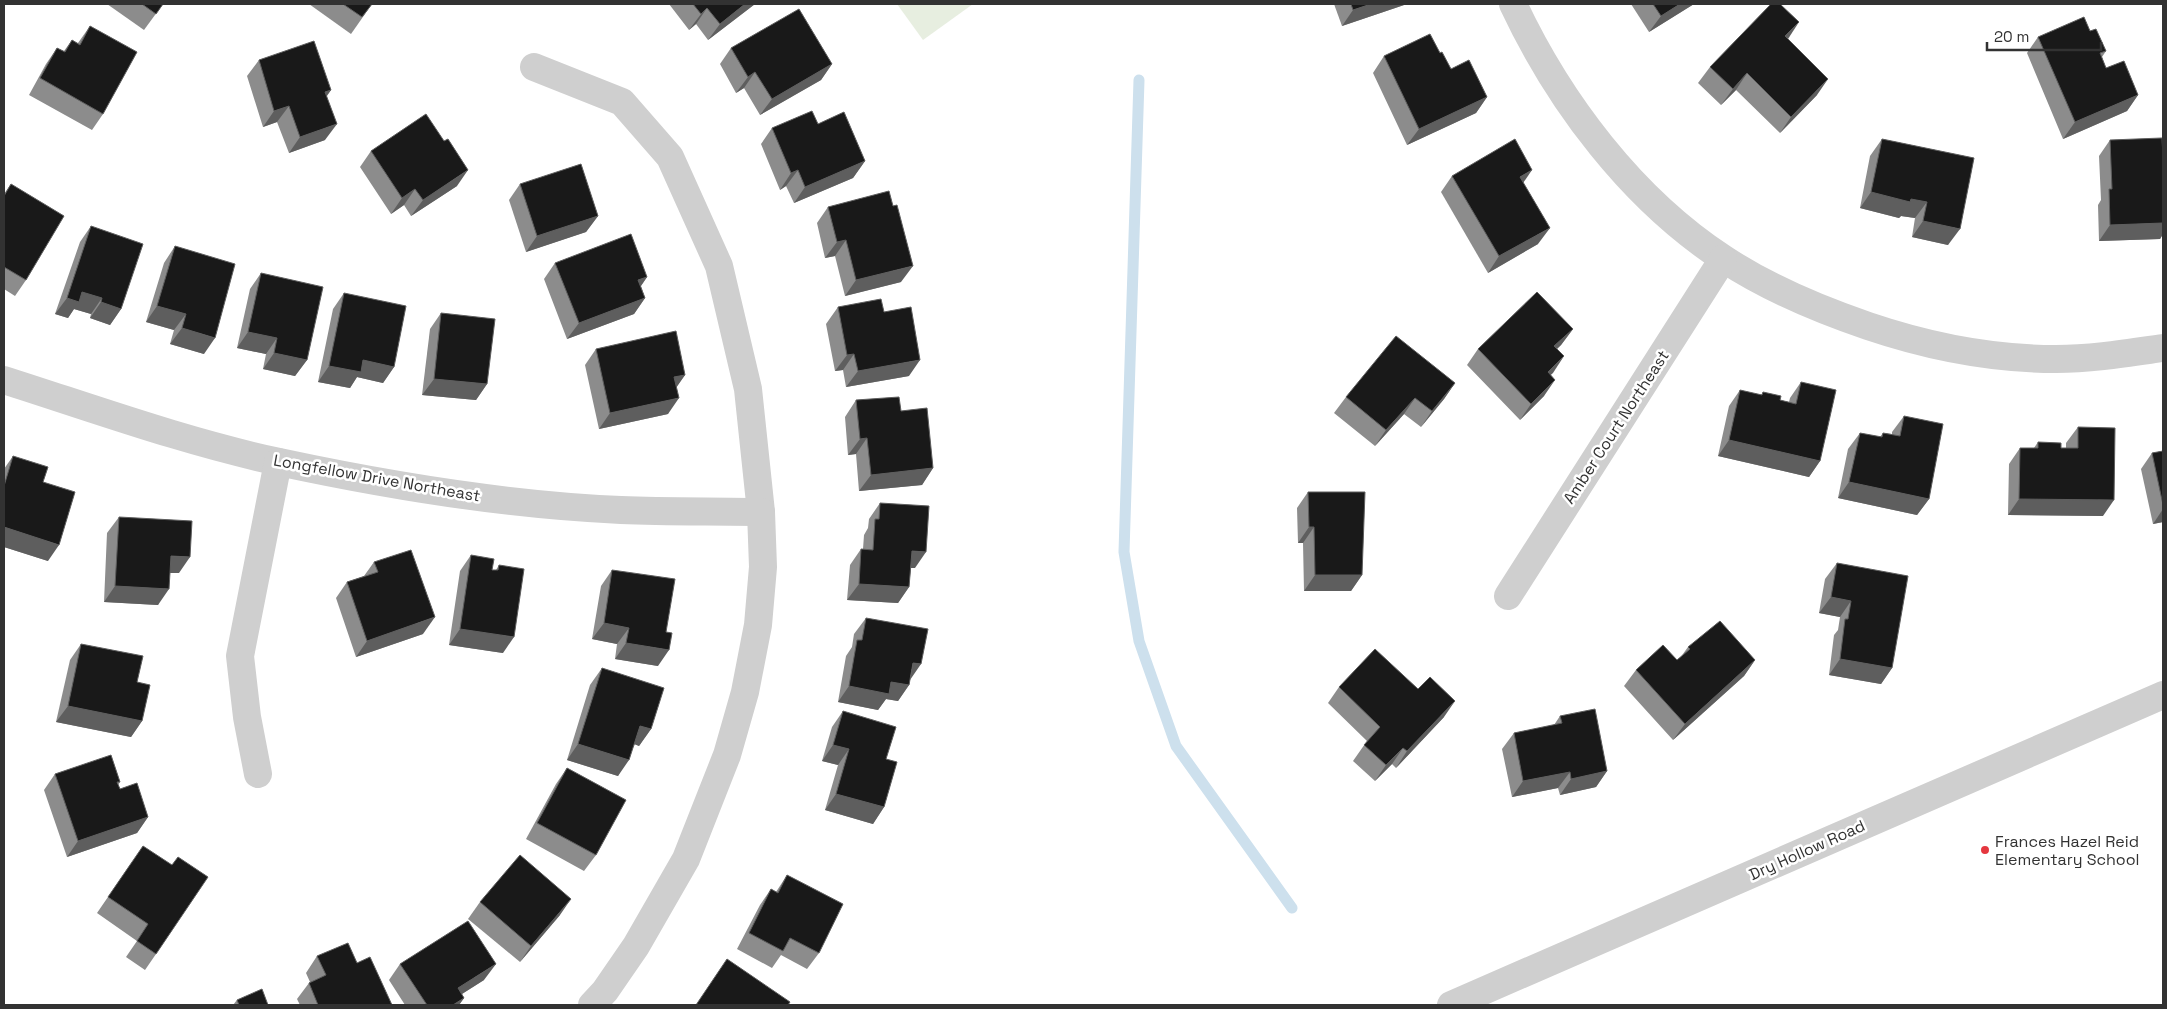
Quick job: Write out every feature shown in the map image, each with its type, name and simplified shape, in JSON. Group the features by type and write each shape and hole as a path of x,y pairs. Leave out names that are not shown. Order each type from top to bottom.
{"street":[{"path":"1513,4 1552,76 1589,131 1626,174 1674,220 1723,259 1774,288 1832,314 1899,336 1952,350 2001,356 2057,359 2121,354 2163,348"},
{"path":"534,67 622,102 670,157 719,266 748,389 761,512 763,567 758,625 745,692 728,755 686,859 636,946 606,991 592,1005"},
{"name":"Amber Court Northeast","path":"1508,596 1723,259"},
{"name":"Longfellow Drive Northeast","path":"4,380 209,444 278,462 395,484 515,501 621,510 761,512"},
{"path":"258,774 247,717 240,656 278,462"},
{"name":"Dry Hollow Road","path":"1451,1005 2163,695"}],"shaded area":[{"path":"897,4 973,4 923,40"}],"building":[{"path":"142,4 163,4 156,14"},
{"path":"343,4 372,4 362,17"},
{"path":"693,4 745,4 720,24 707,8 701,14"},
{"path":"1351,4 1371,4 1353,10"},
{"path":"1653,4 1680,4 1661,16"},
{"path":"1771,4 1780,4 1799,22 1785,36 1828,79 1791,117 1747,73 1733,89 1710,67"},
{"path":"799,9 832,64 772,99 755,72 748,77 731,48"},
{"path":"2084,17 2090,31 2096,29 2106,51 2100,53 2106,68 2124,61 2138,95 2075,122 2038,37"},
{"path":"90,26 137,52 103,114 40,78 57,48 65,52 72,40 80,45"},
{"path":"1430,34 1451,69 1469,60 1487,97 1419,129 1384,56"},
{"path":"314,41 331,90 325,92 337,124 300,137 289,106 274,111 259,60"},
{"path":"812,111 818,124 844,112 865,161 805,187 798,170 791,173 772,128"},
{"path":"426,114 444,141 448,139 468,170 423,200 415,189 402,198 371,151"},
{"path":"2162,138 2163,223 2110,225 2109,189 2112,189 2110,140"},
{"path":"1515,139 1532,170 1520,177 1550,228 1499,256 1452,176"},
{"path":"1882,139 1974,158 1960,229 1923,221 1927,202 1911,199 1910,202 1871,192"},
{"path":"581,164 598,216 537,236 520,184"},
{"path":"11,184 64,216 26,280 4,267 4,196"},
{"path":"889,191 893,206 897,205 913,266 856,280 846,240 837,242 828,207"},
{"path":"91,226 143,244 121,309 101,302 102,298 82,292 79,302 67,298"},
{"path":"631,234 647,277 638,280 645,298 579,323 555,263"},
{"path":"175,246 235,264 215,338 182,328 186,314 157,306"},
{"path":"261,273 323,287 307,360 274,353 277,338 248,332"},
{"path":"1537,292 1573,329 1554,346 1564,356 1548,372 1555,380 1531,404 1478,349"},
{"path":"344,293 406,306 394,367 363,360 361,372 329,366"},
{"path":"881,299 884,312 911,307 920,360 858,371 854,354 847,355 838,307"},
{"path":"441,313 495,319 487,384 434,379"},
{"path":"676,331 685,375 674,377 679,398 610,413 596,349"},
{"path":"1396,336 1455,383 1432,411 1415,398 1386,430 1346,397"},
{"path":"1801,382 1836,390 1820,461 1729,440 1740,390 1762,395 1763,392 1781,396 1780,400 1796,404"},
{"path":"899,397 901,411 927,408 933,468 871,475 867,438 860,439 856,400"},
{"path":"1904,416 1943,424 1929,499 1849,482 1860,433 1882,437 1883,433 1900,436"},
{"path":"2078,427 2115,428 2114,500 2019,499 2020,448 2038,448 2038,442 2061,443 2061,448 2078,448"},
{"path":"2163,451 2163,505 2152,453"},
{"path":"13,456 48,467 43,482 75,492 59,545 4,527 4,486"},
{"path":"1308,492 1365,492 1362,575 1315,575 1314,527 1309,527"},
{"path":"880,503 929,506 926,552 912,551 909,587 859,584 861,549 873,550 875,519 879,519"},
{"path":"119,517 192,521 190,557 171,556 169,589 115,586"},
{"path":"411,550 435,617 367,641 347,582 378,572 374,562"},
{"path":"471,555 494,559 492,570 498,570 499,565 524,569 514,637 460,629"},
{"path":"1837,563 1908,576 1892,668 1840,659 1845,619 1848,619 1851,601 1831,597"},
{"path":"612,570 675,579 666,632 672,633 669,650 626,643 629,628 604,623"},
{"path":"866,618 928,629 921,664 913,663 909,685 891,682 889,694 849,686 857,640 862,640"},
{"path":"1720,621 1755,660 1685,724 1636,670 1663,645 1677,660 1690,649 1688,647"},
{"path":"81,644 143,656 137,682 150,685 142,721 68,706"},
{"path":"1375,649 1418,689 1430,677 1455,701 1407,751 1403,748 1386,765 1364,745 1380,727 1339,687"},
{"path":"602,668 664,688 651,729 640,726 629,760 578,744"},
{"path":"1595,709 1607,771 1571,779 1570,772 1523,781 1514,733 1562,723 1560,716"},
{"path":"843,711 896,727 886,759 897,762 884,807 836,794 849,749 833,745"},
{"path":"111,755 120,782 117,782 120,789 137,783 148,817 78,841 55,774"},
{"path":"567,768 626,800 596,855 537,823"},
{"path":"143,846 172,865 178,857 208,877 156,954 137,941 148,924 108,897"},
{"path":"520,855 571,899 531,946 480,902"},
{"path":"787,875 843,904 819,953 790,938 783,951 749,933 771,889 778,893"},
{"path":"468,921 496,964 458,988 464,998 453,1005 427,1005 400,964"},
{"path":"348,943 357,963 370,957 392,1005 318,1005 309,983 326,975 317,956"},
{"path":"727,959 790,1002 788,1005 696,1005"},
{"path":"262,989 268,1005 239,1005 237,1000"}],"waterway":[{"path":"1139,80 1124,552 1139,641 1176,746 1292,908"}],"place":[{"name":"Frances Hazel Reid Elementary School","path":"1985,850"}]}
